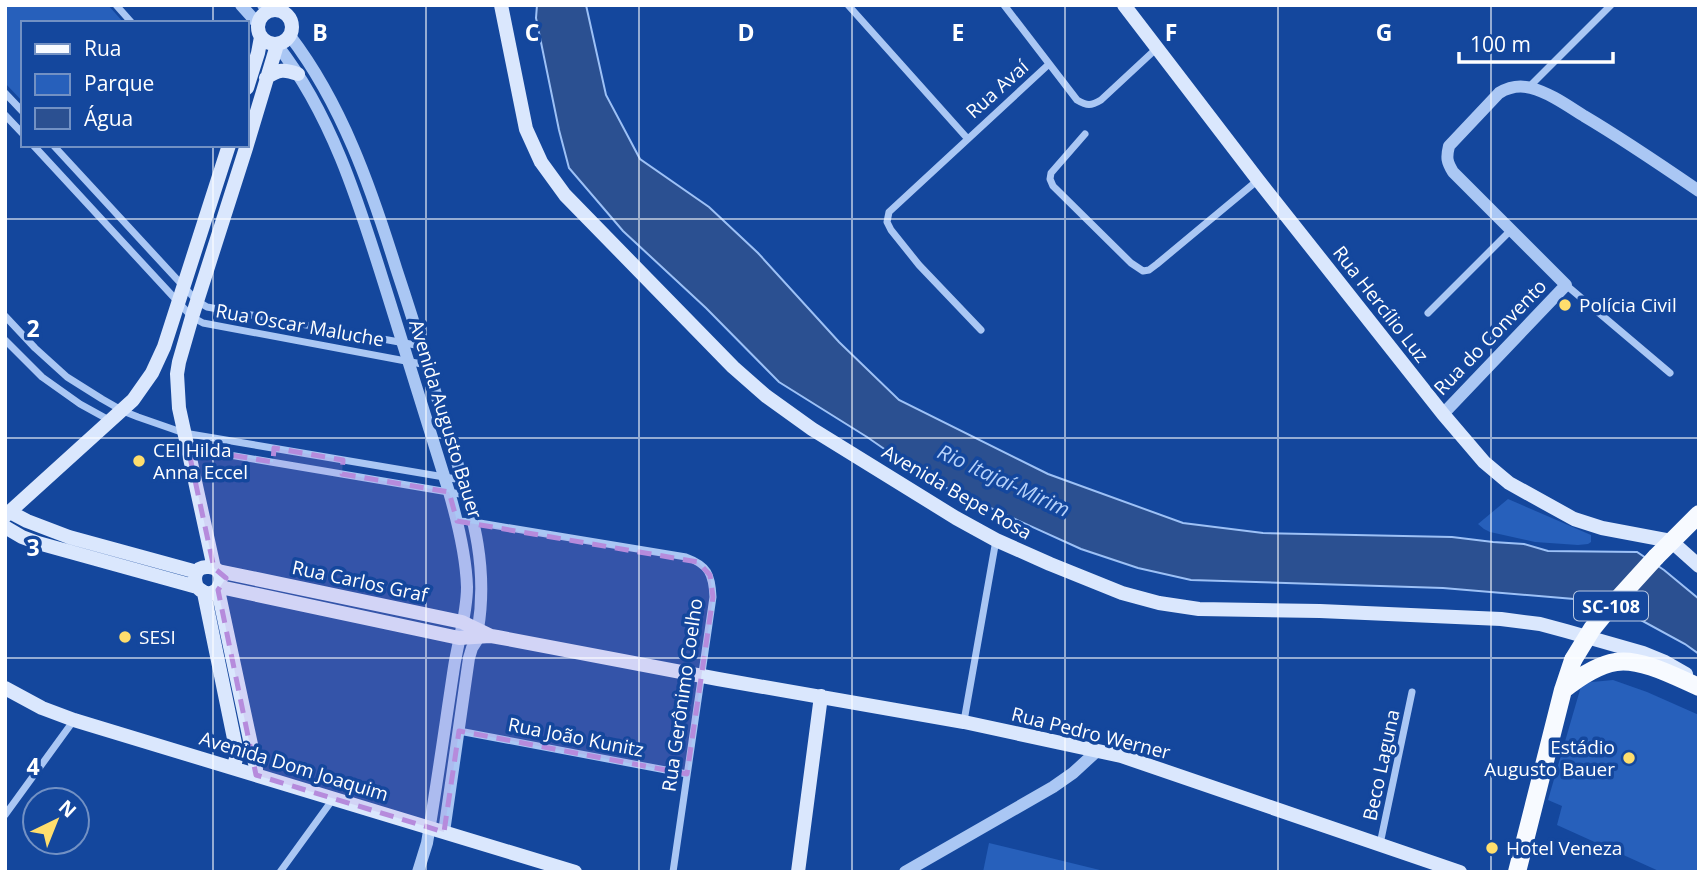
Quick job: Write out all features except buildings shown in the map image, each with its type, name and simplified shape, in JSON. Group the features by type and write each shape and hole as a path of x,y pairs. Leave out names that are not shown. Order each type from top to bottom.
{"main road":[{"name":"Avenida Bepe Rosa","path":"502,5 526,129 541,162 565,195 724,357 766,396 812,429 956,518 996,540 1087,580 1159,603 1199,609 1320,611 1501,619 1540,624 1643,653 1665,662 1699,685"},
{"name":"Rua Hercílio Luz","path":"1124,5 1258,180 1472,450 1497,474 1574,519 1602,528 1671,541"},
{"path":"248,85 258,53 260,19 267,7 291,11 293,26 290,36 282,43 268,43 260,30"},
{"path":"248,137 277,45"},
{"path":"266,78 285,70 298,74"},
{"path":"9,521 144,388 164,347 228,147"},
{"path":"210,589 221,579 216,570 184,433 177,374 245,147"},
{"path":"1699,514 1671,541 1699,566"},
{"name":"Rua Carlos Graf","path":"9,521 38,543 197,572"},
{"name":"SC-108","path":"1517,872 1573,660 1605,613 1671,541"},
{"name":"Rua Carlos Graf","path":"107,555 210,589 329,610 459,638 483,634"},
{"path":"216,570 205,567 197,572 194,579 210,589 257,768 256,775"},
{"name":"Rua Carlos Graf","path":"216,570 462,622 483,634 702,676"},
{"path":"210,589 237,753 234,768"},
{"path":"329,610 332,595"},
{"path":"408,627 411,611"},
{"path":"1563,690 1585,675 1622,661 1662,670 1699,685"},
{"name":"Rua Pedro Werner","path":"702,676 964,722 1121,756 1460,872"},
{"name":"Avenida Dom Joaquim","path":"5,688 41,708 74,720 575,872"},
{"path":"798,872 821,696"}],"street":[{"path":"116,5 130,21"},
{"path":"241,5 260,30"},
{"path":"848,5 967,138"},
{"path":"1004,5 1077,100 1084,105 1092,105 1101,100 1157,48"},
{"path":"1611,5 1529,87 1593,121 1699,191"},
{"name":"Avenida Augusto Bauer","path":"290,36 318,76 352,146 384,231 474,522 483,584 483,634 472,648 469,659 444,832"},
{"name":"Avenida Augusto Bauer","path":"277,45 312,97 337,152 369,236 445,477 463,552 467,588 429,827 418,872"},
{"name":"Rua Avaí","path":"981,330 919,265 891,230 887,222 888,212 1049,64"},
{"name":"Rua do Convento","path":"1443,414 1566,285 1453,172 1447,162 1449,146 1499,93 1516,87 1529,87"},
{"path":"5,93 21,110"},
{"path":"5,115 21,132"},
{"path":"1085,134 1051,173 1050,179 1053,186 1143,271 1157,264 1258,180"},
{"path":"337,152 352,146"},
{"name":"Rua Oscar Maluche","path":"35,147 192,317 203,323 427,365"},
{"name":"Rua Oscar Maluche","path":"55,147 197,301 207,307 421,346"},
{"path":"82,198 93,188"},
{"path":"1428,313 1511,230"},
{"path":"369,236 384,231"},
{"path":"1566,285 1670,373"},
{"path":"5,316 67,377 123,411 184,433 462,480"},
{"path":"295,341 298,324"},
{"path":"20,332 7,342 32,369 80,404 111,421"},
{"path":"188,448 466,495"},
{"path":"273,462 275,448"},
{"path":"342,474 343,460"},
{"name":"Rua Gerônimo Coelho","path":"457,521 686,557 698,562 710,575 713,597 673,872"},
{"path":"964,722 996,540"},
{"name":"Beco Laguna","path":"1380,844 1412,692"},
{"path":"5,815 74,720"},
{"path":"445,728 459,731"},
{"name":"Rua João Kunitz","path":"459,731 687,774"},
{"path":"905,872 1053,787 1097,751"},
{"path":"280,872 334,799"}],"highlighted area":[{"path":"188,448 273,462 274,448 343,460 342,474 449,492 457,521 698,562 710,575 713,597 687,774 459,731 444,832 256,775 218,590 226,578 214,568"}],"green space":[{"path":"5,5 108,5 122,21 21,21 21,100 5,83"},
{"path":"1508,499 1591,535 1591,542 1578,545 1535,542 1490,532 1478,524"},
{"name":"Estádio Augusto Bauer","path":"1613,680 1699,715 1699,872 1661,872 1557,825 1562,806 1548,800 1582,683"},
{"path":"989,843 1108,872 983,872"}],"water":[{"name":"Rio Itajaí-Mirim","path":"537,5 586,5 606,95 640,159 709,207 758,253 839,342 899,400 1048,474 1183,523 1263,533 1452,537 1524,544 1548,551 1637,552 1699,599 1699,654 1628,613 1586,600 1443,588 1191,580 1138,568 1081,549 929,480 779,382 706,308 623,231 569,168 536,18"}],"place":[{"name":"Polícia Civil","path":"1565,305"},
{"name":"CEI Hilda Anna Eccel","path":"139,461"},
{"name":"SESI","path":"125,637"},
{"name":"Estádio Augusto Bauer","path":"1629,758"},
{"name":"Hotel Veneza","path":"1492,848"}]}
